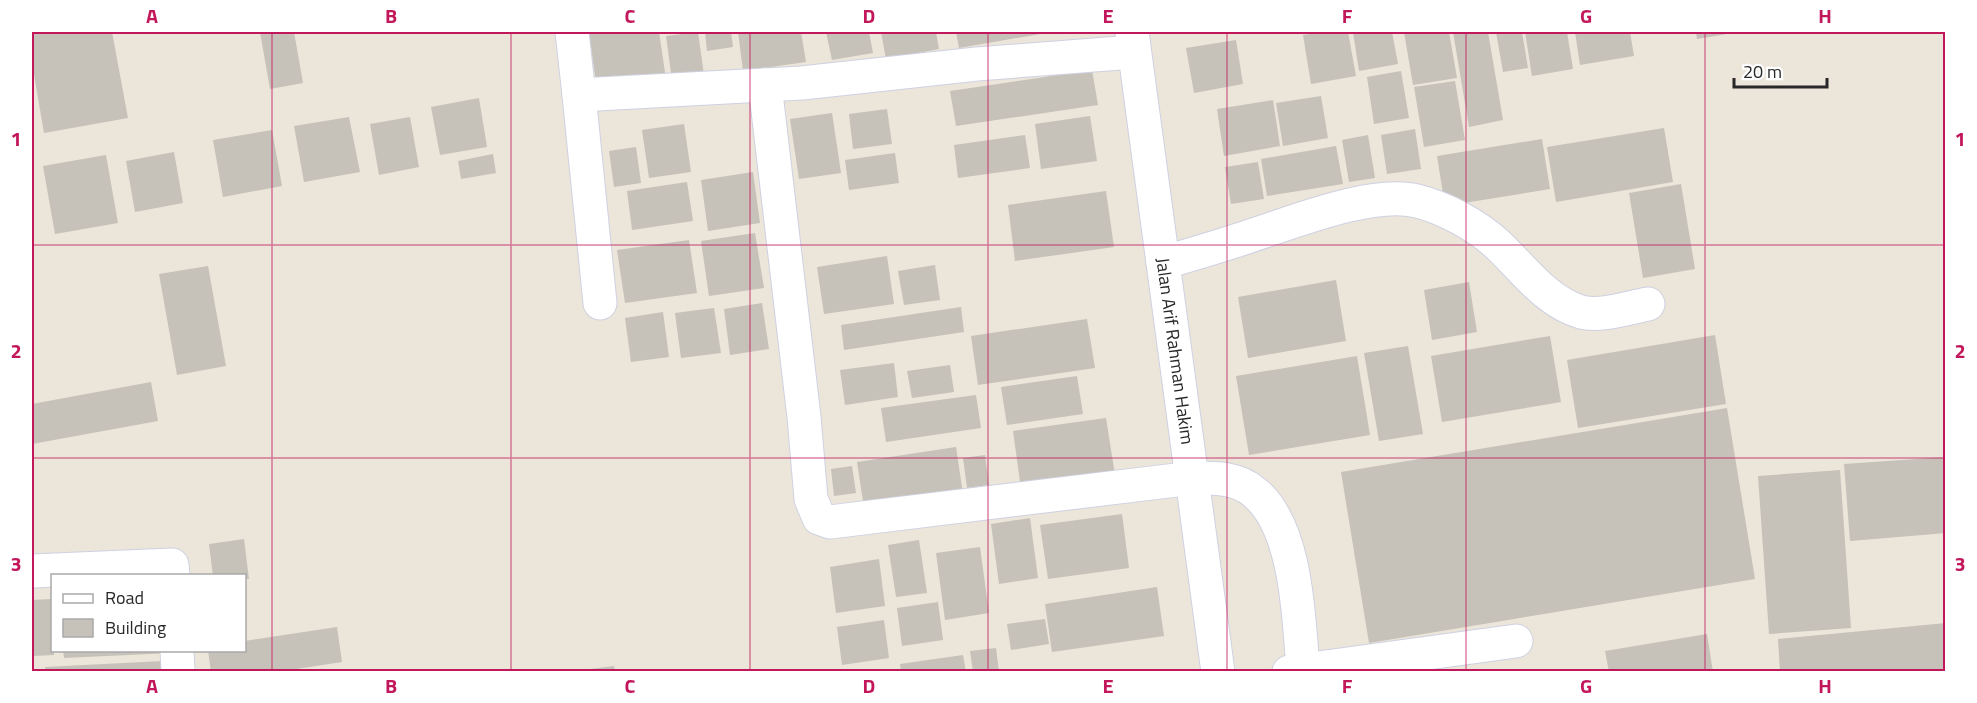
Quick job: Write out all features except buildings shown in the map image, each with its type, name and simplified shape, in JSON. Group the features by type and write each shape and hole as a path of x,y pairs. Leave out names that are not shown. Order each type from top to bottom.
{"street":[{"path":"572,32 600,303"},
{"path":"579,95 765,85 977,64 1132,42"},
{"name":"Jalan Arif Rahman Hakim","path":"1132,42 1218,672"},
{"path":"765,85 804,417 811,499 819,518 830,522 1192,477 1226,478 1254,491 1272,515 1290,563 1297,596 1296,671 1516,641"},
{"path":"1163,263 1318,214 1373,201 1396,199 1417,201 1477,228 1550,295 1566,306 1582,312 1597,314 1648,304"},
{"path":"32,571 172,565 173,574"},
{"path":"177,652 178,672"}]}
